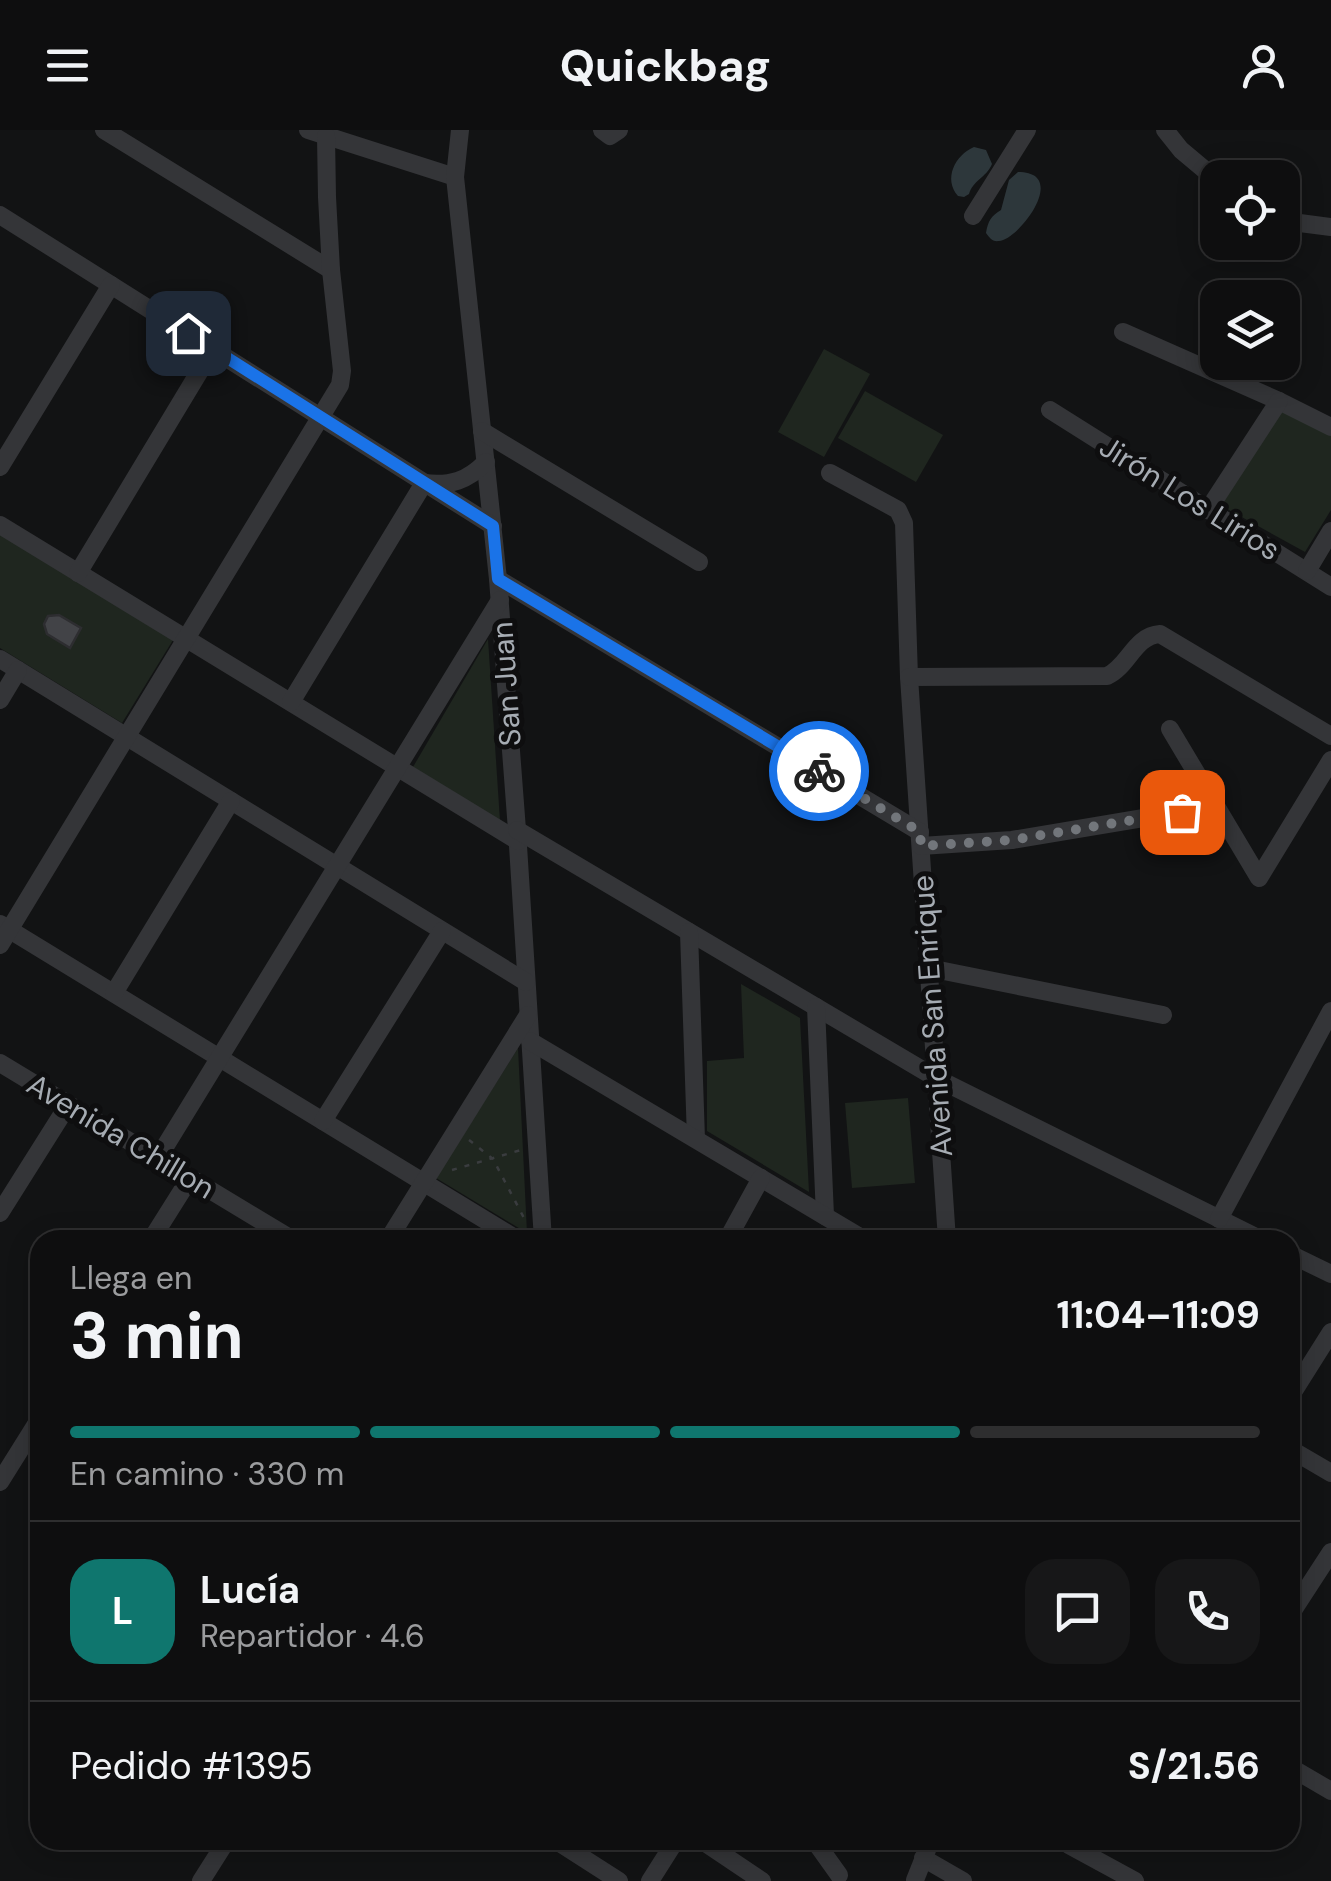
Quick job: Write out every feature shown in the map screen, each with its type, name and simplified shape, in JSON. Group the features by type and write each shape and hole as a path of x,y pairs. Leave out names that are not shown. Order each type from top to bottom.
{"street":[{"path":"104,130 331,270"},
{"name":"San Juan","path":"460,130 455,177 500,600 542,1230"},
{"path":"602,130 610,136 619,130"},
{"path":"974,216 1027,130"},
{"path":"1165,130 1180,150 1200,166"},
{"path":"455,177 317,133 342,371 340,384 127,737 3,932 114,993 423,1182 519,1230"},
{"path":"0,214 493,526"},
{"path":"1300,223 1331,227"},
{"path":"0,467 112,285"},
{"path":"1122,332 1279,400 1331,427"},
{"path":"78,572 213,350"},
{"path":"1208,510 1279,400"},
{"name":"Jirón Los Lirios","path":"1050,410 1331,586"},
{"path":"482,431 699,562"},
{"path":"424,483 457,482 473,475 486,462"},
{"name":"Avenida San Enrique","path":"830,473 898,510 904,523 909,677 946,1230"},
{"path":"291,702 424,483"},
{"path":"0,525 397,768 689,932 936,1078 1242,1230"},
{"path":"1307,571 1331,531"},
{"path":"498,579 920,839 1012,840 1216,806"},
{"path":"158,1158 500,600"},
{"path":"909,677 1107,676 1114,674 1141,641 1160,634 1331,736"},
{"path":"0,658 526,982"},
{"path":"0,700 18,670"},
{"path":"1170,729 1259,878 1331,760"},
{"path":"114,993 231,801"},
{"path":"323,1121 442,931"},
{"path":"689,932 696,1140"},
{"path":"929,968 1163,1015"},
{"path":"816,1007 825,1216"},
{"path":"1219,1219 1331,1011"},
{"path":"394,1230 528,1015"},
{"path":"530,1041 848,1230"},
{"name":"Avenida Chillon","path":"0,1063 276,1230"},
{"path":"0,1212 68,1105"},
{"path":"158,1230 190,1178"},
{"path":"732,1230 760,1178"},
{"path":"1300,1259 1331,1274"},
{"path":"1300,1381 1331,1332"},
{"path":"0,1482 30,1434"},
{"path":"1300,1455 1331,1473"},
{"path":"1300,1600 1331,1552"},
{"path":"1300,1772 1330,1788"},
{"path":"201,1881 220,1850"},
{"path":"571,1850 619,1881"},
{"path":"650,1881 670,1850"},
{"path":"716,1850 762,1881"},
{"path":"821,1850 839,1874"},
{"path":"914,1880 926,1850"},
{"path":"1078,1850 1134,1881"},
{"path":"923,1858 963,1881"}],"path":[{"path":"456,1130 493,1159 522,1230"},
{"path":"423,1182 538,1146"}],"shaded area":[{"path":"974,147 986,150 992,164 969,194 958,196 951,182 953,168"},
{"path":"1018,172 1033,175 1040,183 1036,206 1018,230 995,241 986,233 988,225 1001,210 1009,180"},
{"path":"824,349 870,374 824,457 778,432"},
{"path":"865,391 943,435 916,482 838,438"},
{"path":"1284,408 1331,435 1331,510 1305,552 1220,505"},
{"path":"0,533 173,640 122,723 0,648"},
{"path":"488,639 500,821 413,767"},
{"path":"741,984 800,1018 809,1192 707,1131 707,1061 744,1058"},
{"path":"518,1048 527,1230 436,1178"},
{"path":"908,1098 915,1183 852,1188 845,1103"}],"building":[{"path":"59,615 81,628 70,648 47,634 44,624 48,616"}],"way so far":[{"path":"819,771 920,832 921,846 1012,840 1182,812"}],"route":[{"path":"188,333 493,526 498,579 819,771"}]}
